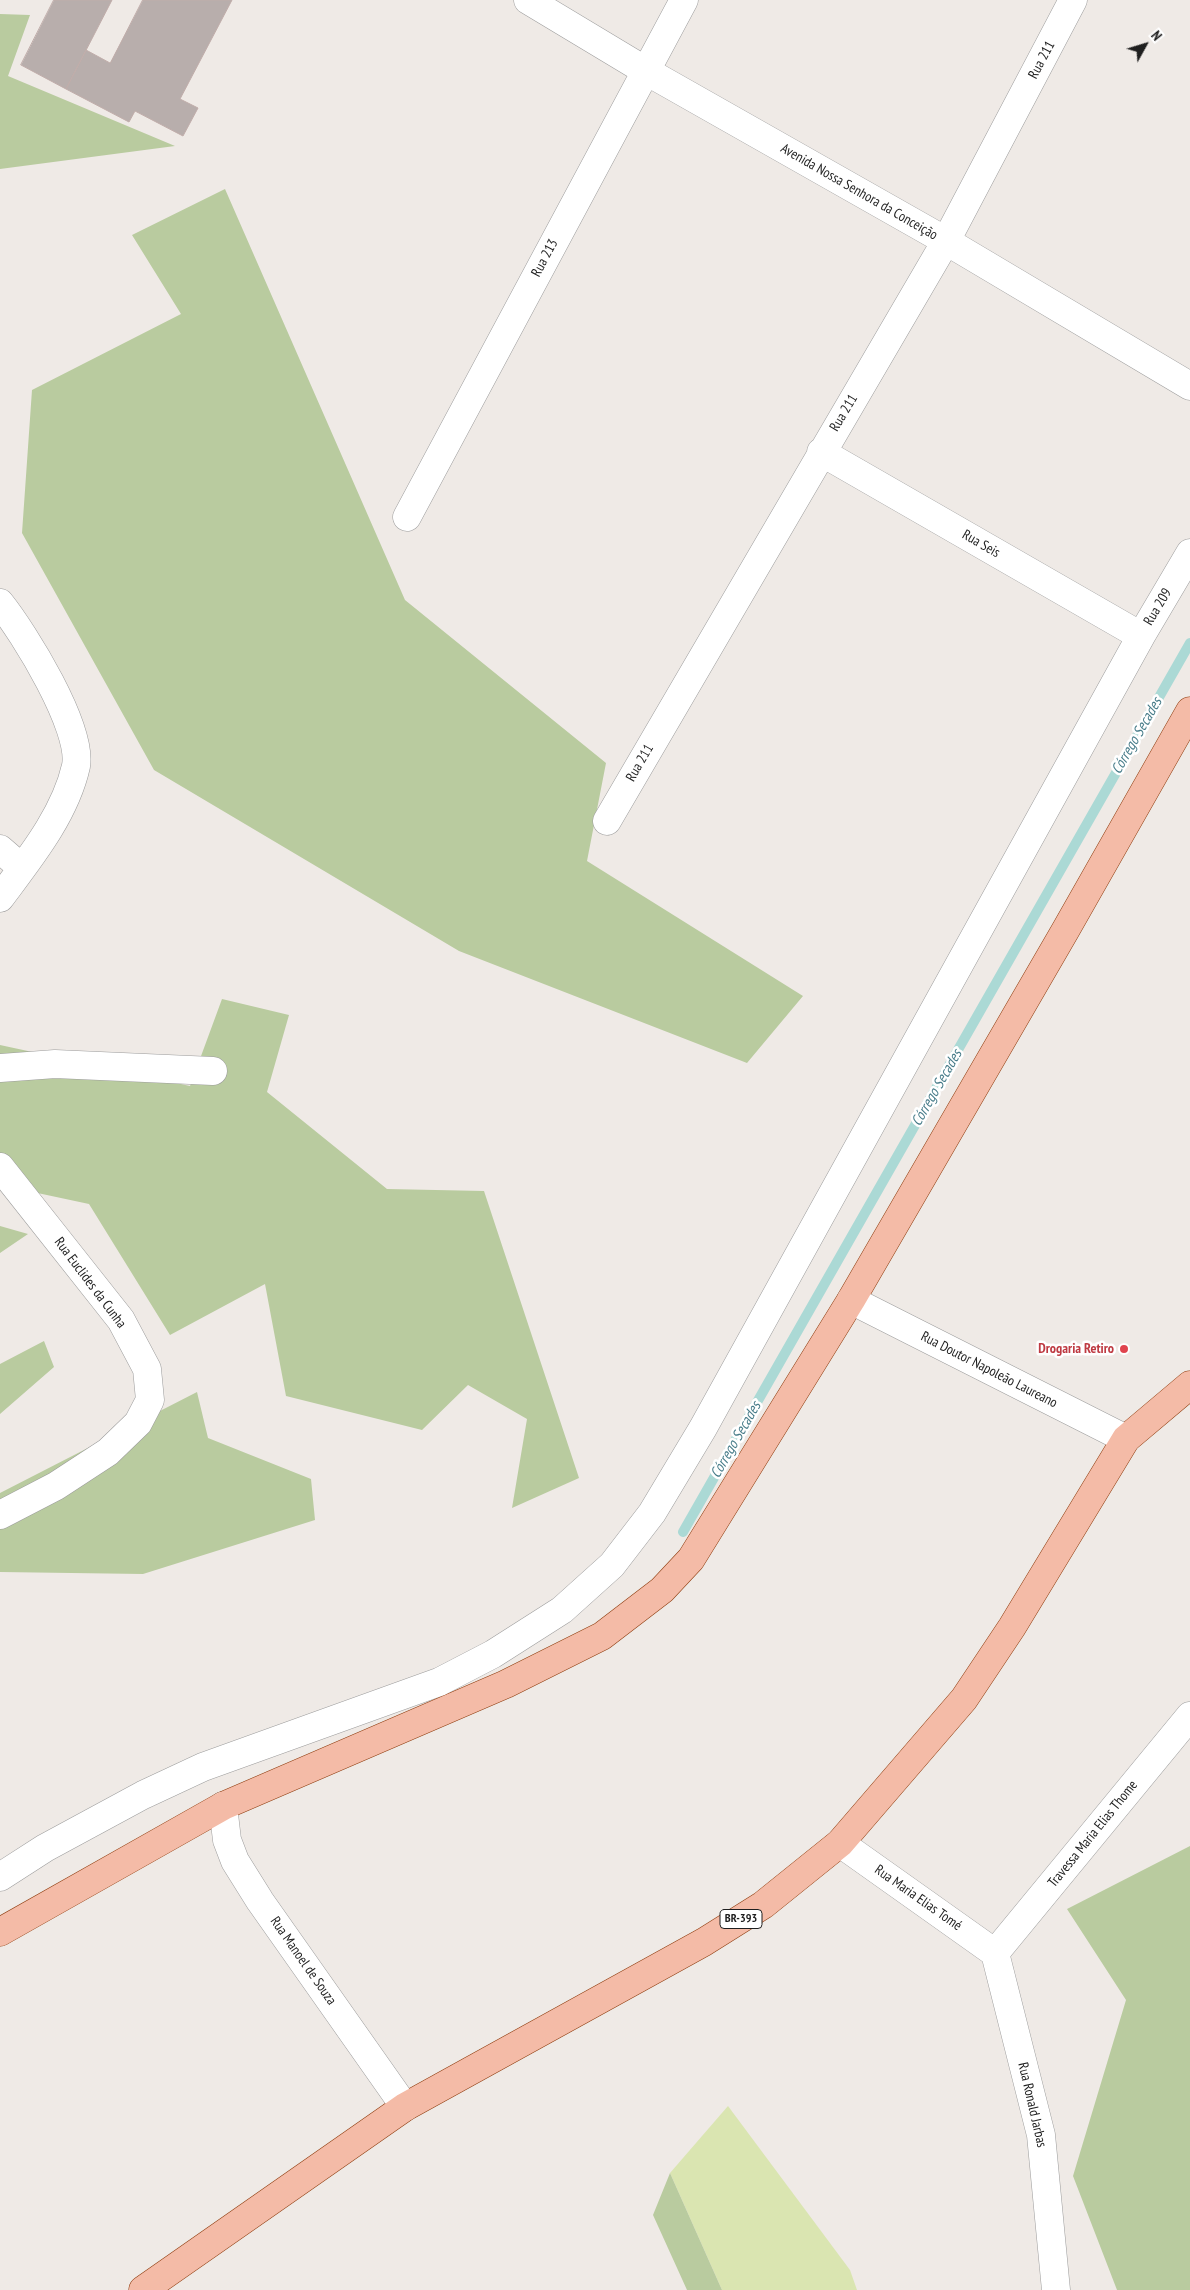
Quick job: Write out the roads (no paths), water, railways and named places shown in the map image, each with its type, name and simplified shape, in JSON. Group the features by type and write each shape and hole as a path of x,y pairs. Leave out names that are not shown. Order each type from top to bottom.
{"main road":[{"path":"0,1932 223,1806 506,1684 602,1636 662,1590 691,1559 851,1300 1060,940 1190,711"},
{"name":"BR-393","path":"143,2290 405,2107 704,1942 763,1905 840,1843 964,1699 1012,1627 1126,1439 1190,1385"}],"street":[{"name":"Avenida Nossa Senhora da Conceição","path":"528,0 646,70 946,241 1190,386"},
{"name":"Rua 213","path":"406,517 684,0"},
{"name":"Rua 211","path":"606,821 946,241 1073,0"},
{"name":"Rua Seis","path":"821,452 1141,636"},
{"name":"Rua 209","path":"0,1876 45,1848 143,1795 203,1767 439,1682 493,1654 562,1610 612,1565 652,1513 703,1428 1141,636 1190,553"},
{"path":"0,602 47,677 72,728 76,765 62,807 0,898"},
{"path":"0,849 22,868"},
{"path":"0,1068 55,1064 213,1071"},
{"name":"Rua Euclides da Cunha","path":"0,1167 121,1320 147,1369 150,1400 138,1423 108,1452 56,1486 0,1515"},
{"name":"Rua Doutor Napoleão Laureano","path":"851,1300 1126,1439"},
{"name":"Travessa Maria Elias Thome","path":"996,1953 1190,1716"},
{"name":"Rua Manoel de Souza","path":"223,1806 227,1840 235,1861 260,1901 405,2107"},
{"name":"Rua Maria Elias Tomé","path":"840,1843 996,1953"},
{"name":"Rua Ronald Jarbas","path":"996,1953 1041,2135 1056,2290"}],"waterway":[{"name":"Córrego Secades","path":"683,1532 1190,643"}],"place":[{"name":"Drogaria Retiro","path":"1124,1349"}]}
